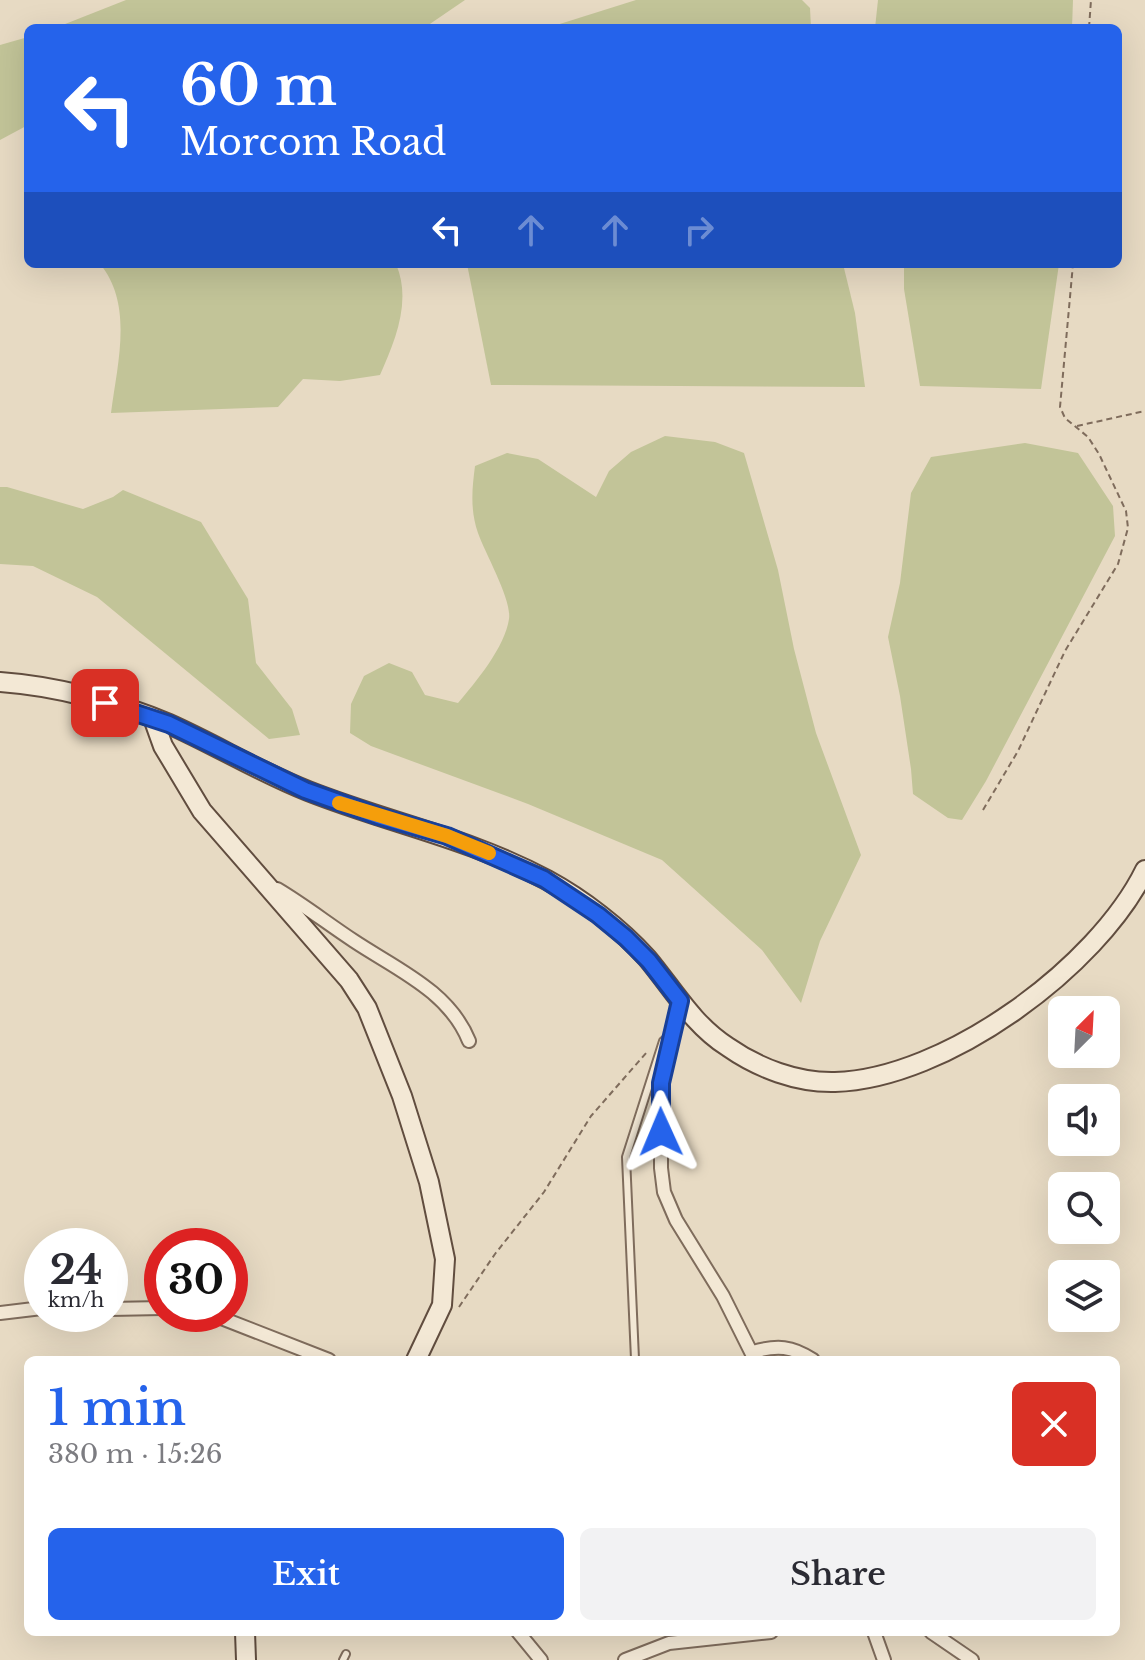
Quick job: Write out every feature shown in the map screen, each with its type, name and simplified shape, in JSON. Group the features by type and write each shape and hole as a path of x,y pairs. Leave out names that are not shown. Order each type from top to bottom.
{"street":[{"path":"0,682 72,694 153,718 305,790 365,812 447,836 544,879 626,938 709,1033 724,1045 748,1059 792,1077 832,1082 866,1079 902,1070 976,1036 1062,972 1111,921 1134,891 1145,870"},
{"path":"153,718 163,746 202,811 356,990 376,1028 402,1096 433,1200 446,1265 444,1294 437,1318 419,1356"},
{"path":"264,882 421,982 448,1007 469,1041"},
{"path":"680,1001 668,1036 660,1090 664,1192 676,1220 723,1296 754,1356 773,1347 787,1347 805,1356"},
{"path":"0,1313 24,1310"},
{"path":"248,1328 319,1356"},
{"path":"245,1636 246,1660"},
{"path":"521,1636 541,1660"},
{"path":"875,1636 884,1660"},
{"path":"937,1636 972,1660"},
{"path":"625,1660 679,1637"}],"lane":[{"path":"635,1356 626,1157 668,1036"}],"path":[{"path":"1089,24 1091,0"},
{"path":"983,810 1018,751 1069,643 1118,564 1125,540 1128,519 1122,502 1093,444 1063,415 1060,403 1073,268"},
{"path":"1076,426 1145,411"},
{"path":"437,1318 460,1305 549,1185 597,1108 645,1054 668,1036"}],"green space":[{"path":"126,0 465,0 430,24 65,24"},
{"path":"636,0 802,0 810,8 811,24 560,24"},
{"path":"878,0 1073,0 1072,24 875,24"},
{"path":"24,38 24,127 0,140 0,45"},
{"path":"102,268 397,268 402,306 400,321 380,375 340,381 303,379 278,407 111,413 119,356 120,317 110,280"},
{"path":"468,268 844,268 855,313 865,387 491,385"},
{"path":"904,268 1058,268 1041,389 920,386 904,289"},
{"path":"665,436 715,442 744,453 778,570 816,733 861,855 820,941 801,1003 762,950 662,860 528,804 371,746 350,733 351,704 364,676 389,663 412,672 425,695 458,703 489,664 502,641 509,611 475,524 472,500 475,466 507,453 538,459 596,497 609,471 631,452"},
{"path":"1025,443 1078,453 1113,506 1115,536 986,781 962,820 948,818 913,794 900,696 888,637 900,583 911,493 931,457"},
{"path":"0,487 83,509 123,490 201,522 248,599 256,663 292,709 300,735 269,739 97,597 33,566 0,564"}],"slow traffic":[{"path":"339,803 447,836 489,853"}],"route":[{"path":"105,703 169,724 305,790 478,849 544,879 598,915 649,961 680,1001 662,1075 661,1132"}]}
